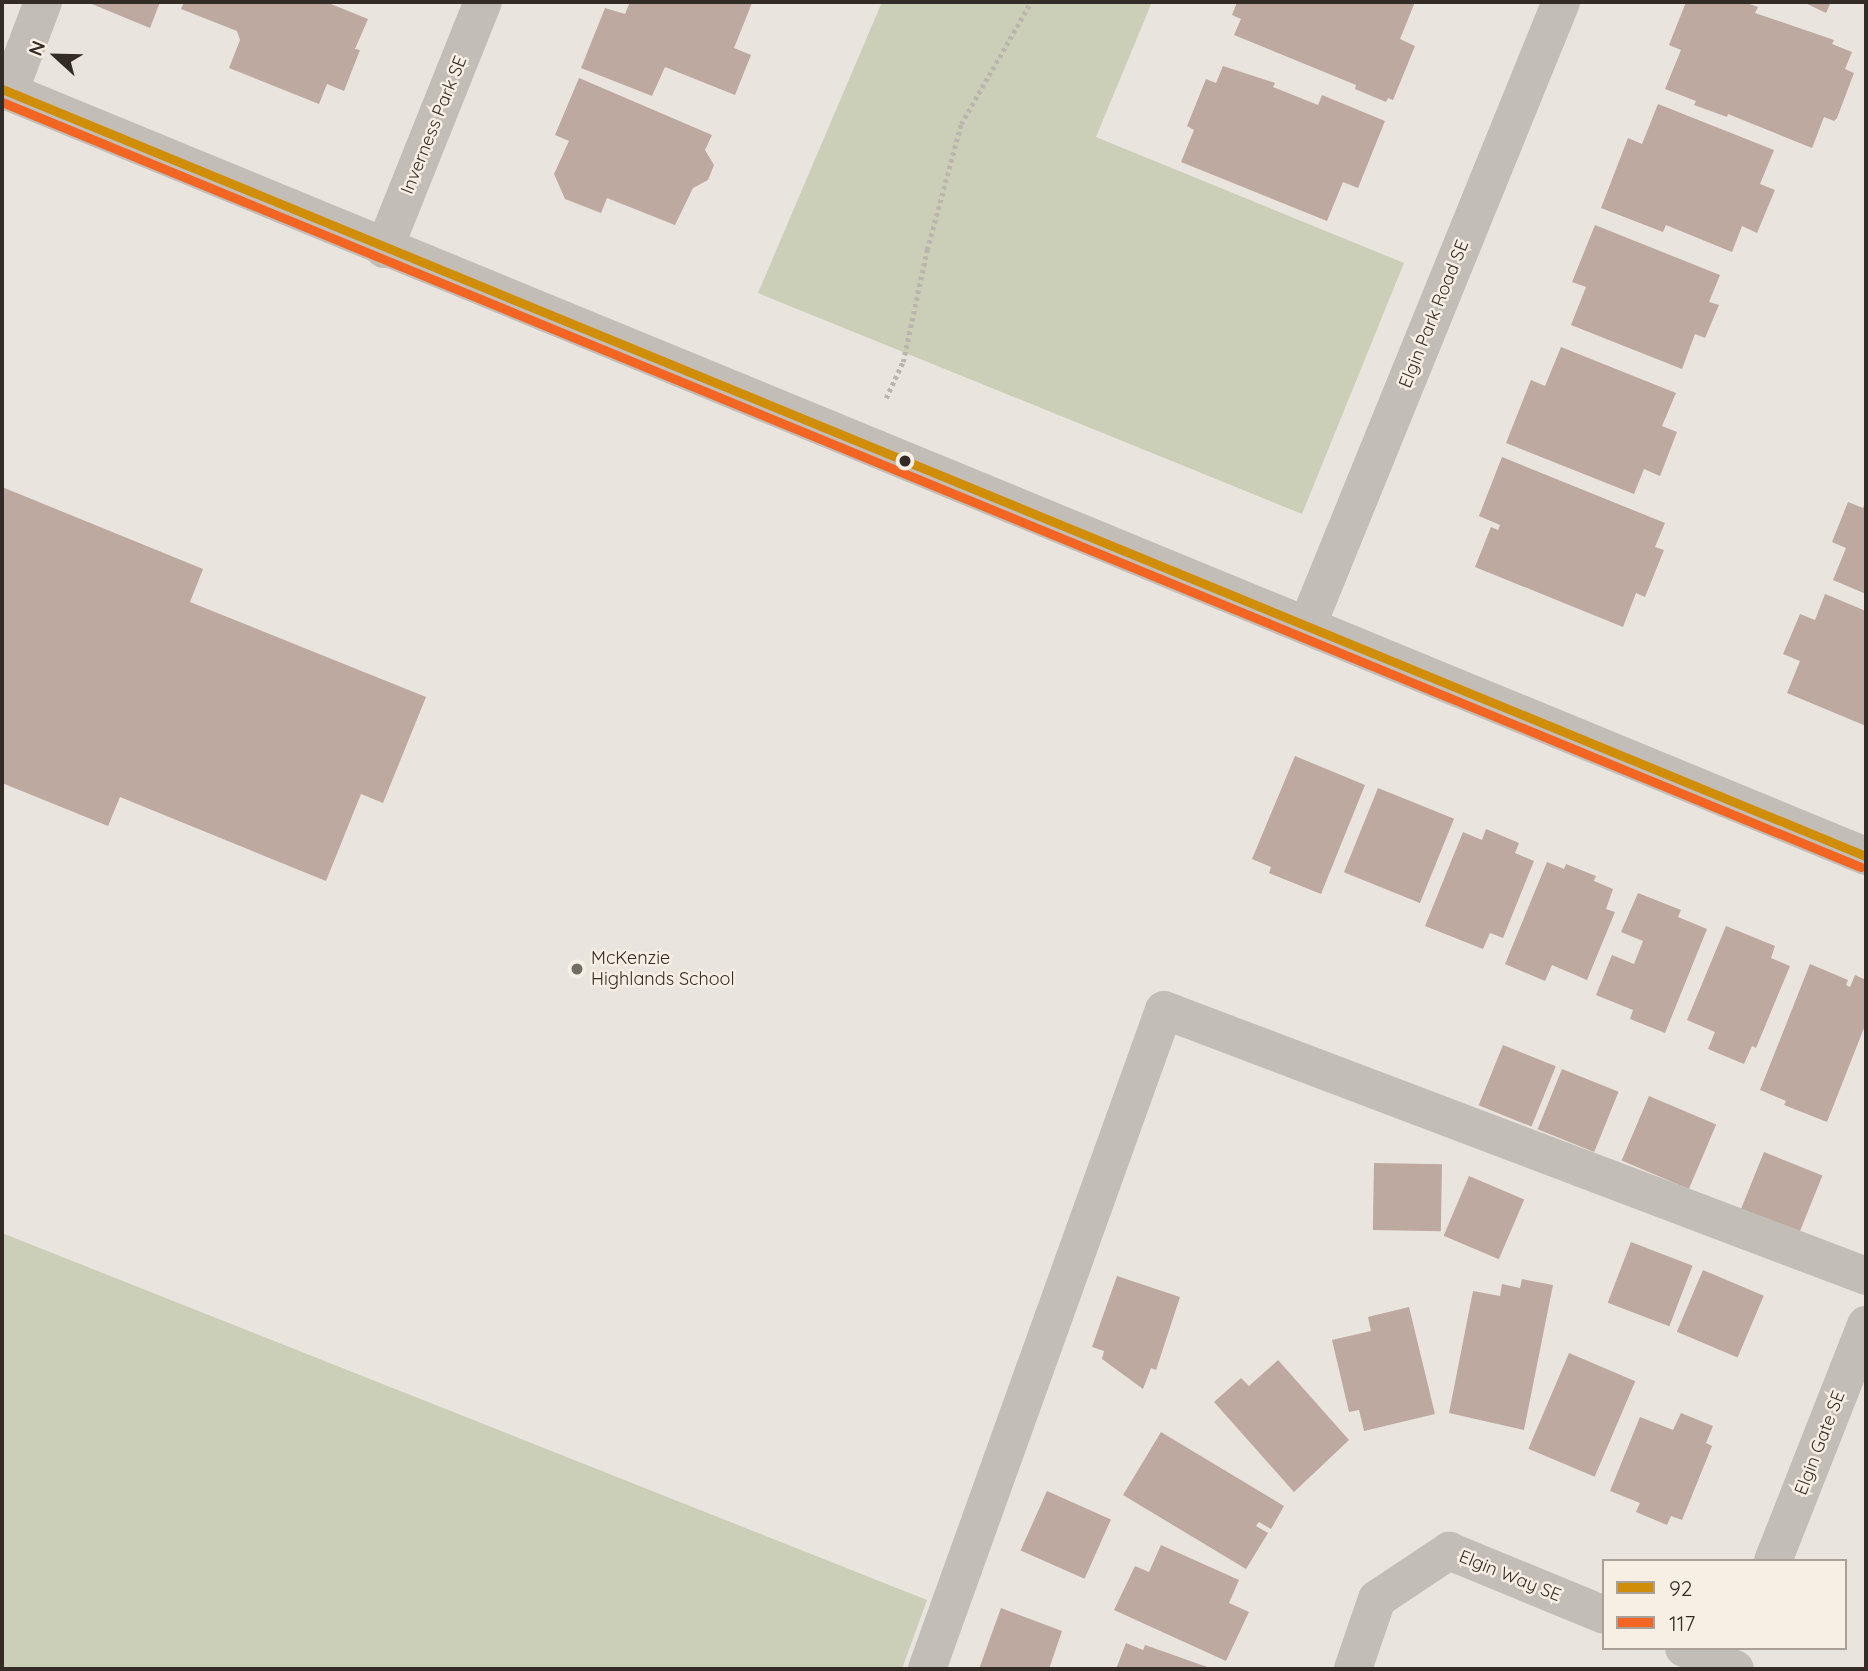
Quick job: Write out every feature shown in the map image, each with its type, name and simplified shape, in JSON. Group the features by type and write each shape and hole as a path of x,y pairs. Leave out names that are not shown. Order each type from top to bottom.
{"street":[{"path":"43,2 6,91 384,249 1866,856"},
{"name":"Inverness Park SE","path":"384,249 483,2"},
{"name":"Elgin Park Road SE","path":"1307,626 1561,2"},
{"path":"927,1669 1164,1010 1866,1276"},
{"name":"Elgin Gate SE","path":"1774,1559 1866,1325"},
{"name":"Elgin Way SE","path":"1353,1669 1377,1599 1449,1551 1602,1614"},
{"path":"1691,1650 1735,1662"}],"path":[{"path":"864,446 902,362 927,250 961,124 1031,2"}],"green space":[{"path":"882,2 1152,2 1096,137 1404,263 1302,514 758,293"},
{"path":"2,1233 927,1600 902,1669 2,1669"}],"building":[{"path":"87,2 160,2 150,28"},
{"path":"184,2 326,2 368,19 355,49 360,50 344,91 327,84 319,104 229,68 240,40 237,31 181,9"},
{"path":"630,2 752,3 734,48 751,55 735,95 665,67 652,96 581,68 605,8 625,14"},
{"path":"1237,2 1415,2 1400,39 1415,46 1393,100 1388,98 1386,102 1355,89 1356,85 1234,35 1241,19 1232,15"},
{"path":"1686,2 1744,2 1758,7 1755,13 1834,40 1832,44 1852,52 1845,69 1854,73 1837,118 1834,121 1824,117 1812,148 1728,114 1727,117 1694,105 1696,101 1665,89 1681,50 1669,45"},
{"path":"1803,2 1831,2 1826,13"},
{"path":"1223,66 1275,83 1273,87 1318,105 1322,95 1385,121 1358,188 1343,182 1327,221 1181,162 1194,130 1187,126 1206,79 1216,83"},
{"path":"579,78 712,135 705,150 714,165 708,180 693,188 675,225 607,198 601,213 565,199 554,174 569,141 555,135"},
{"path":"1658,104 1774,150 1760,184 1775,190 1757,233 1742,226 1732,252 1666,225 1663,232 1601,208 1628,138 1642,144"},
{"path":"1595,225 1720,275 1709,302 1719,305 1705,338 1695,334 1682,369 1571,325 1586,287 1572,282"},
{"path":"1561,347 1676,393 1662,426 1677,432 1660,476 1644,469 1634,494 1506,443 1531,380 1545,386"},
{"path":"1502,457 1665,523 1655,547 1664,550 1645,597 1636,593 1623,627 1475,567 1491,527 1498,530 1500,525 1479,516"},
{"path":"2,487 203,569 190,602 426,697 383,803 361,794 326,881 120,797 108,826 2,783"},
{"path":"1866,500 1866,594 1833,580 1846,548 1832,542 1848,502 1863,508"},
{"path":"1825,594 1866,611 1866,726 1787,693 1800,661 1783,654 1800,614 1815,620"},
{"path":"1295,756 1365,785 1321,894 1269,873 1271,867 1252,859"},
{"path":"1378,788 1454,819 1420,903 1344,872"},
{"path":"1486,829 1519,843 1515,853 1534,861 1503,938 1490,933 1483,949 1425,926 1463,832 1482,840"},
{"path":"1547,862 1564,869 1566,864 1596,876 1594,881 1613,889 1606,909 1615,912 1587,980 1552,965 1545,981 1505,964"},
{"path":"1638,893 1681,910 1678,917 1707,929 1665,1033 1630,1019 1633,1010 1596,995 1612,955 1634,964 1643,941 1621,932"},
{"path":"1726,926 1775,946 1771,958 1790,966 1756,1048 1752,1046 1744,1064 1708,1049 1715,1032 1687,1020"},
{"path":"1810,964 1848,980 1846,985 1850,987 1855,975 1866,980 1866,1023 1827,1122 1784,1105 1786,1101 1760,1090"},
{"path":"1503,1045 1556,1066 1532,1127 1479,1105"},
{"path":"1562,1069 1619,1092 1594,1152 1538,1129"},
{"path":"1649,1096 1716,1125 1689,1189 1622,1160"},
{"path":"1764,1152 1822,1176 1799,1234 1740,1210"},
{"path":"1374,1163 1442,1164 1441,1231 1373,1230"},
{"path":"1469,1176 1524,1199 1499,1259 1444,1236"},
{"path":"1631,1242 1693,1266 1669,1326 1608,1303"},
{"path":"1703,1270 1764,1296 1738,1357 1677,1332"},
{"path":"1117,1276 1180,1297 1156,1370 1151,1368 1143,1389 1102,1359 1104,1351 1092,1347"},
{"path":"1522,1279 1553,1285 1524,1430 1449,1413 1473,1291 1500,1296 1502,1284 1520,1288"},
{"path":"1409,1307 1435,1414 1364,1431 1359,1410 1349,1412 1332,1340 1371,1331 1368,1317"},
{"path":"1569,1353 1635,1381 1595,1477 1528,1449"},
{"path":"1278,1360 1349,1440 1294,1492 1214,1402 1241,1378 1249,1386"},
{"path":"1681,1413 1713,1426 1706,1443 1712,1446 1682,1520 1671,1516 1667,1525 1636,1512 1640,1503 1610,1491 1640,1417 1673,1430"},
{"path":"1161,1432 1284,1506 1271,1529 1259,1522 1256,1526 1268,1533 1246,1569 1123,1495"},
{"path":"1047,1491 1111,1519 1085,1579 1021,1550"},
{"path":"1161,1545 1239,1580 1229,1603 1249,1612 1226,1661 1114,1610 1135,1566 1149,1572"},
{"path":"1001,1608 1062,1631 1049,1669 979,1669"},
{"path":"1126,1643 1143,1650 1145,1645 1213,1669 1116,1669"}],"transit line":[{"name":"92","path":"2,89 1866,856"},
{"name":"117","path":"2,102 1861,867"}],"place":[{"name":"McKenzie Highlands School","path":"577,969"}]}
